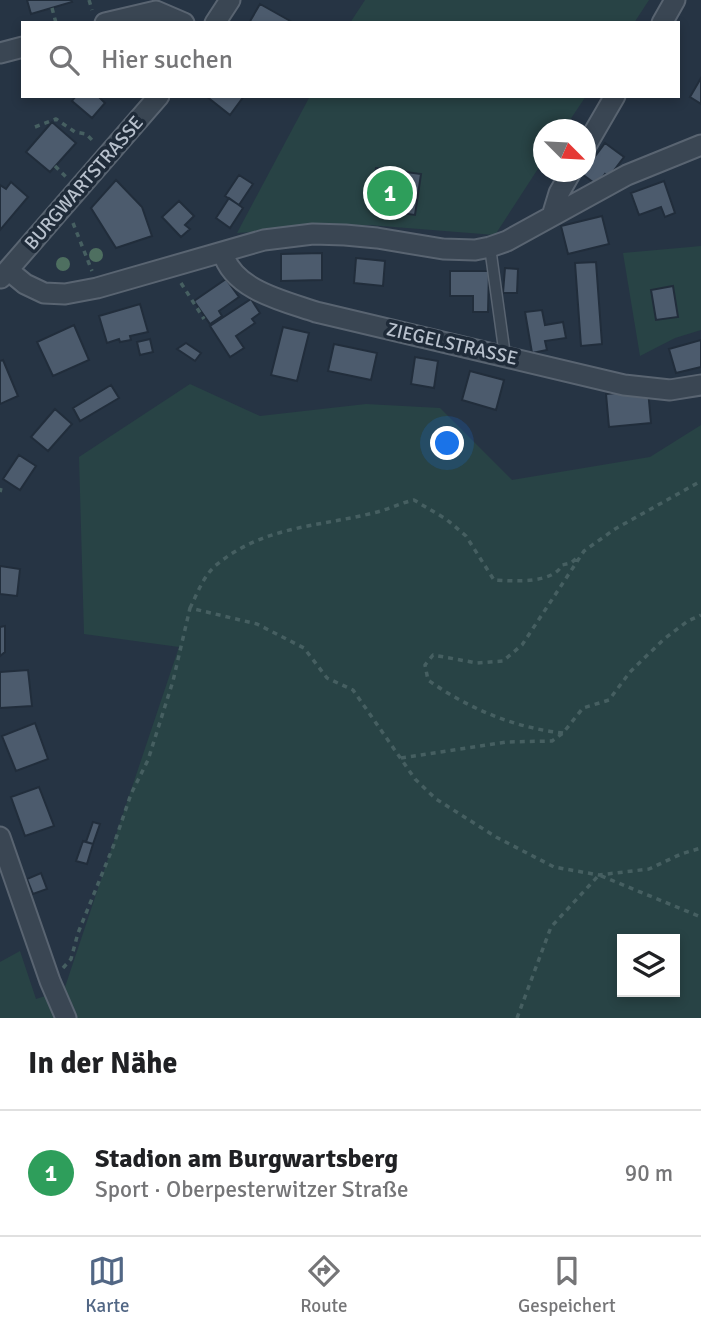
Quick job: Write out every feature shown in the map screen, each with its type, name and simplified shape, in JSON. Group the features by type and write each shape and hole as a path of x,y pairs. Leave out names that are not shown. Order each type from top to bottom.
{"street":[{"path":"216,21 230,0"},
{"path":"663,21 676,0"},
{"path":"99,17 156,11 179,21"},
{"path":"0,53 21,48"},
{"name":"BURGWARTSTRASSE","path":"4,274 157,98"},
{"path":"596,129 614,98"},
{"path":"4,274 44,293 65,294 97,288 264,240 313,234 377,238 443,249 475,250 507,241 627,175 701,145"},
{"path":"552,216 565,182"},
{"name":"ZIEGELSTRASSE","path":"223,253 226,265 248,284 280,300 316,312 624,384 670,390 701,385"},
{"path":"0,837 50,981 66,1018"}],"lane":[{"path":"489,247 505,356"}],"path":[{"path":"89,0 99,17"},
{"path":"52,8 55,21"},
{"path":"35,127 56,119 75,132 86,134 93,141"},
{"path":"55,166 68,178"},
{"path":"77,214 73,224 90,269 96,273"},
{"path":"178,278 204,319"},
{"path":"71,959 78,933 131,794 148,760 173,681 190,608 204,580 215,567 256,539 323,522 375,513 414,500 446,519 466,537 494,580 519,582 553,576 562,565 571,563 615,529 701,481"},
{"path":"563,733 521,725 448,694 428,680 425,665 433,655 478,663 503,661 522,645 584,551"},
{"path":"190,608 257,624 304,648 327,678 354,690 415,779 436,799 496,837 554,867 599,875 701,917"},
{"path":"401,758 506,742 552,741 563,733 583,708 609,700 630,672 664,639 701,615"},
{"path":"517,1018 551,927 599,875 649,869 701,848"}],"green space":[{"path":"365,0 649,0 635,21 351,21"},
{"path":"309,98 585,98 571,119 533,119 533,176 495,235 369,225 237,233"},
{"path":"701,246 701,330 675,338 640,356 623,253"},
{"path":"190,384 260,416 366,404 440,408 512,480 650,457 701,425 701,1018 0,1018 0,962 20,951 36,999 64,990 179,647 84,634 79,457"}],"building":[{"path":"27,0 71,0 72,2 31,14"},
{"path":"260,4 290,21 250,21"},
{"path":"701,78 701,104 690,97"},
{"path":"74,98 100,98 105,103 92,118 72,101"},
{"path":"209,98 243,98 230,115"},
{"path":"52,122 76,143 50,172 26,152"},
{"path":"605,143 624,157 609,177 605,174 597,185 593,182 596,182 596,155"},
{"path":"376,168 421,174 415,215 370,209"},
{"path":"239,175 253,184 239,205 225,196"},
{"path":"116,180 142,207 152,236 116,248 91,208"},
{"path":"664,181 675,213 665,217 661,207 639,215 631,193"},
{"path":"11,182 28,197 0,230 0,185 6,189"},
{"path":"229,198 243,208 230,228 216,218"},
{"path":"179,201 194,216 185,225 190,229 181,237 162,217"},
{"path":"602,216 609,244 568,254 561,226"},
{"path":"322,253 322,280 281,281 281,254"},
{"path":"356,258 385,261 383,286 354,283"},
{"path":"596,262 602,344 581,346 575,263"},
{"path":"505,268 518,269 517,293 503,293"},
{"path":"450,271 489,271 488,312 473,312 473,296 450,296"},
{"path":"226,279 239,297 219,311 222,316 210,324 194,301"},
{"path":"673,286 678,317 656,320 651,290"},
{"path":"251,299 260,313 252,319 255,323 236,336 244,348 230,357 210,326"},
{"path":"140,304 148,332 130,336 131,340 120,342 119,339 107,343 99,316"},
{"path":"542,310 545,325 563,322 566,338 545,341 547,350 532,353 525,312"},
{"path":"74,325 89,360 53,376 37,342"},
{"path":"283,327 309,333 297,381 271,375"},
{"path":"150,339 153,352 140,355 137,342"},
{"path":"701,340 701,367 676,373 669,349"},
{"path":"186,343 201,353 195,361 177,349"},
{"path":"334,344 377,353 371,380 328,371"},
{"path":"415,357 438,361 434,388 411,384"},
{"path":"3,360 18,396 0,404 0,361"},
{"path":"470,371 504,380 496,410 462,400"},
{"path":"111,385 119,398 80,421 73,408"},
{"path":"648,390 651,423 609,427 606,394"},
{"path":"55,409 72,424 48,451 31,437"},
{"path":"19,455 36,466 20,490 3,479"},
{"path":"0,566 20,569 17,596 0,594"},
{"path":"5,626 5,652 0,656 0,627"},
{"path":"28,670 32,706 0,708 0,672"},
{"path":"35,723 48,759 16,771 2,736"},
{"path":"39,787 54,826 25,836 11,797"},
{"path":"93,822 100,824 93,844 86,842"},
{"path":"83,841 93,844 87,864 76,861"},
{"path":"41,873 47,889 33,894 27,879"}],"place":[{"name":"Stadion am Burgwartsberg","path":"390,193"}]}
